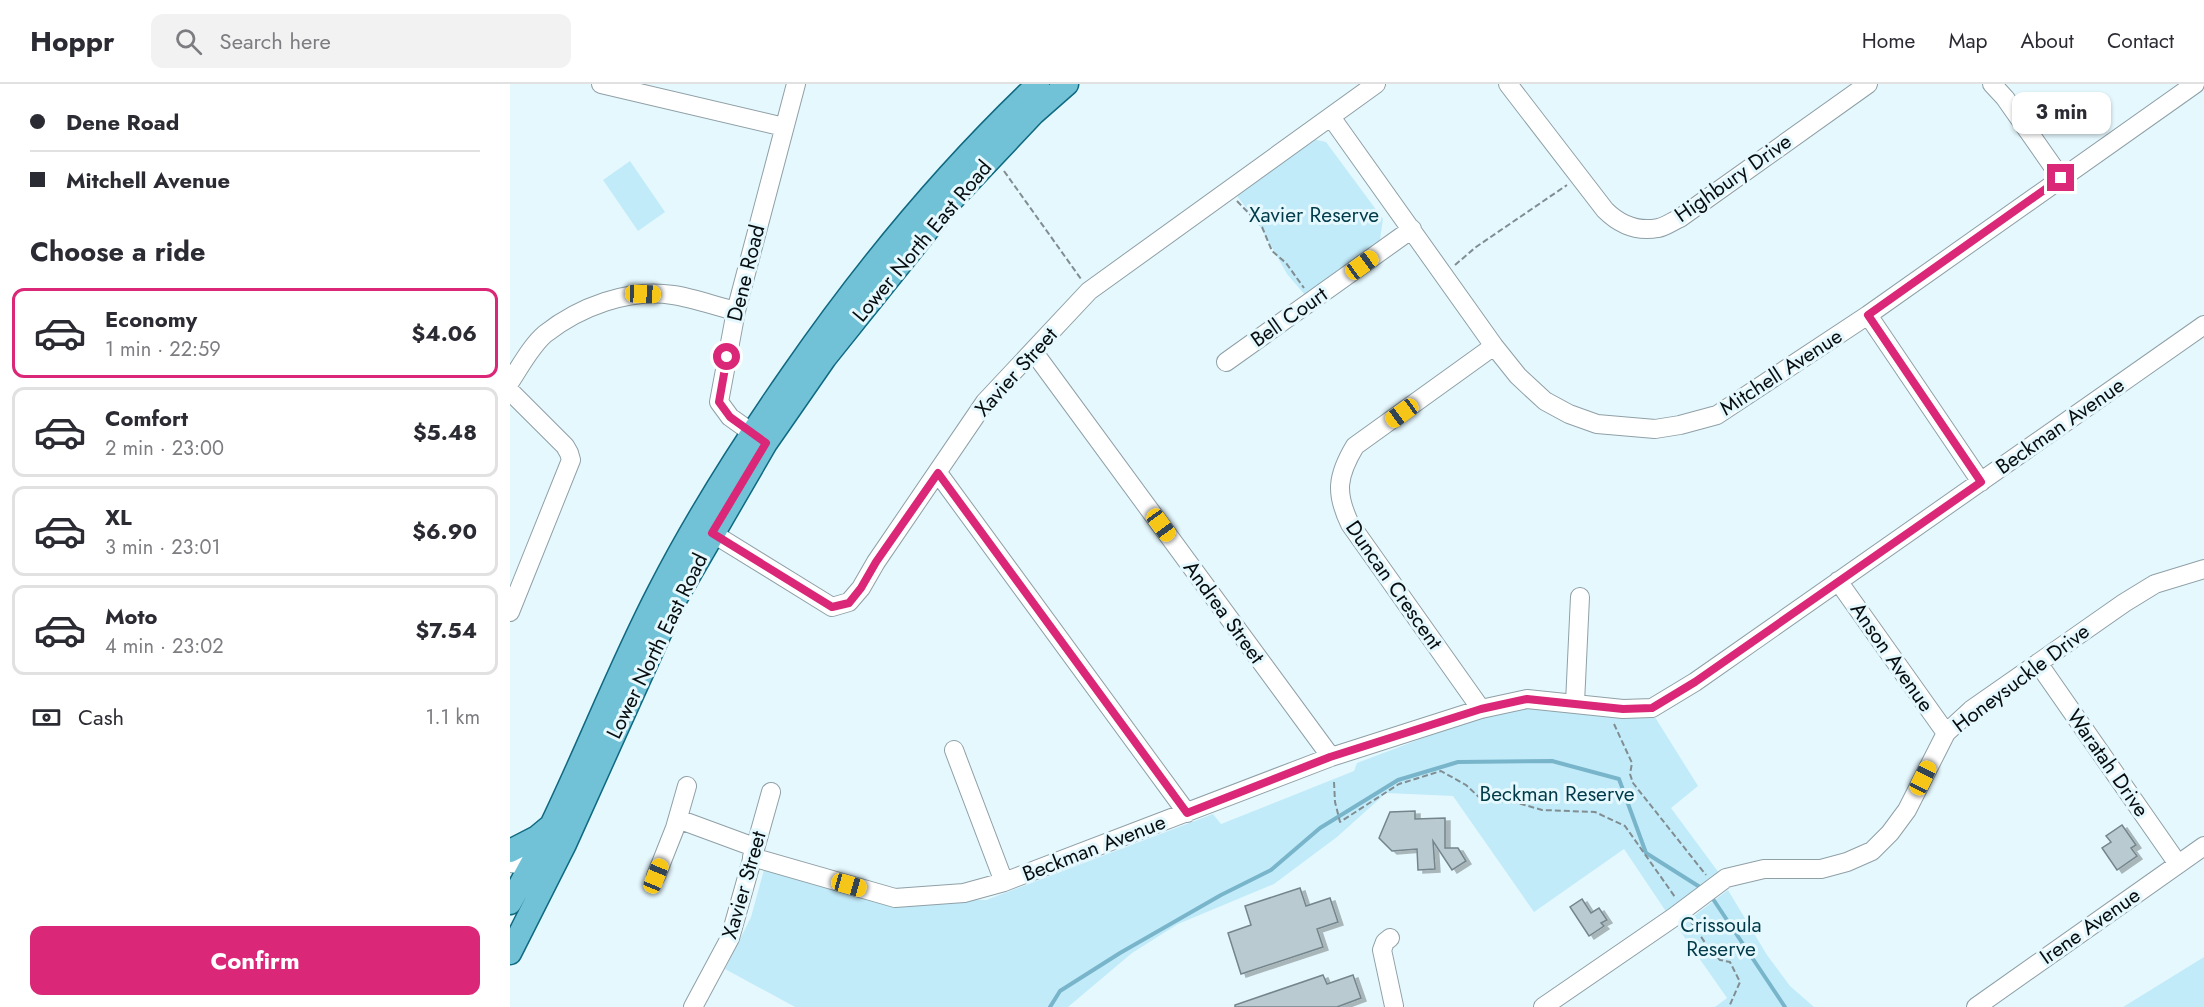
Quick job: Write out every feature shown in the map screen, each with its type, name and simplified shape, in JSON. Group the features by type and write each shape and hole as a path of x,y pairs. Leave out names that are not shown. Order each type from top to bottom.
{"main road":[{"name":"Lower North East Road","path":"510,953 530,868 658,592 704,528 811,347 874,263 1001,119 1038,84"},
{"name":"Lower North East Road","path":"759,438 950,202 1034,113 1067,84"},
{"name":"Lower North East Road","path":"510,903 675,600 704,528"},
{"path":"510,851 537,837 550,827"}],"street":[{"path":"601,84 784,127"},
{"name":"Dene Road","path":"759,438 730,417 719,402 736,311 796,84"},
{"name":"Xavier Street","path":"704,528 832,607 849,603 985,402 1089,291 1376,84"},
{"name":"Highbury Drive","path":"1508,84 1605,210 1617,222 1638,228 1659,228 1680,218 1868,84"},
{"path":"1992,84 2005,98 2061,178"},
{"name":"Mitchell Avenue","path":"1331,117 1494,346 1518,376 1545,400 1569,414 1598,424 1655,429 1717,415 1868,315 2195,84"},
{"name":"Bell Court","path":"1226,362 1412,229"},
{"path":"510,382 543,335 579,312 614,300 643,294 673,295 736,311"},
{"path":"1868,315 1981,482"},
{"name":"Beckman Avenue","path":"678,819 753,852 895,897 964,894 1004,882 1330,757 1481,709 1527,699 1623,709 1652,708 1695,682 2204,325"},
{"name":"Duncan Crescent","path":"1481,709 1350,524 1342,508 1339,486 1343,466 1355,446 1494,346"},
{"name":"Andrea Street","path":"1033,351 1330,757"},
{"path":"510,391 565,446 570,453 571,460 510,612"},
{"path":"938,473 1187,813"},
{"name":"Honeysuckle Drive","path":"1543,1007 1726,878 1764,869 1821,869 1847,862 1872,851 1890,833 1907,810 1946,733 1971,710 2124,603 2155,584 2203,573"},
{"name":"Anson Avenue","path":"1838,581 1946,733"},
{"path":"1575,703 1580,597"},
{"name":"Waratah Drive","path":"2038,663 2178,864"},
{"path":"954,750 1004,882"},
{"path":"656,876 678,819 687,786"},
{"name":"Xavier Street","path":"693,1007 730,938 771,792"},
{"name":"Irene Avenue","path":"1976,1007 2204,846"},
{"path":"1390,938 1385,942 1382,950 1394,1006"}],"path":[{"path":"999,164 1089,291"},
{"path":"1444,274 1485,240 1579,177"},
{"path":"1229,190 1262,227 1272,251 1286,263 1313,300"},
{"path":"1604,707 1632,763 1630,774 1633,783 1715,886"},
{"path":"1334,782 1335,802 1340,822 1399,784 1442,771 1466,785 1481,799 1518,803 1542,810 1595,812 1625,826 1714,954 1720,960 1730,962 1740,982 1729,1007"}],"green space":[{"name":"Xavier Reserve","path":"1313,139 1326,142 1383,219 1380,240 1305,295 1287,274 1261,228 1235,193"},
{"path":"630,161 665,212 638,231 603,180"},
{"name":"Beckman Reserve","path":"1526,709 1653,714 1698,786 1671,808 1722,877 1669,916 1624,849 1534,912 1453,796 1386,793 1337,837 1274,884 1178,924 1132,953 1068,1007 795,1007 725,969 751,917 765,866 895,898 986,900 1213,814 1221,824 1354,771 1357,763 1481,716"},
{"name":"Crissoula Reserve","path":"1728,890 1767,955 1790,986 1814,1007 1715,1007 1727,998 1678,928"},
{"path":"2204,957 2204,1007 2123,1007"}],"building":[{"path":"1415,811 1415,819 1445,818 1445,848 1458,848 1466,861 1452,870 1433,841 1435,869 1418,870 1417,849 1392,851 1379,838 1390,812"},
{"path":"2122,825 2136,845 2131,848 2137,856 2117,870 2102,848 2111,842 2106,836"},
{"path":"1300,888 1306,906 1330,898 1338,922 1317,929 1323,947 1241,974 1228,933 1251,925 1245,906"},
{"path":"1582,899 1591,913 1599,908 1607,920 1601,923 1604,926 1589,936 1570,907"},
{"path":"1323,975 1327,984 1353,975 1361,998 1337,1007 1235,1007 1235,1005"}],"waterway":[{"path":"1050,1007 1060,991 1120,953 1221,895 1271,870 1320,828 1398,780 1458,762 1552,761 1619,779 1646,853 1703,889"},
{"path":"1711,896 1785,1007"}],"route":[{"path":"727,357 719,402 730,417 766,443 712,533 832,607 849,603 938,473 1187,813 1330,757 1481,709 1527,699 1623,709 1652,708 1695,682 1981,482 1868,315 2061,178"}]}
